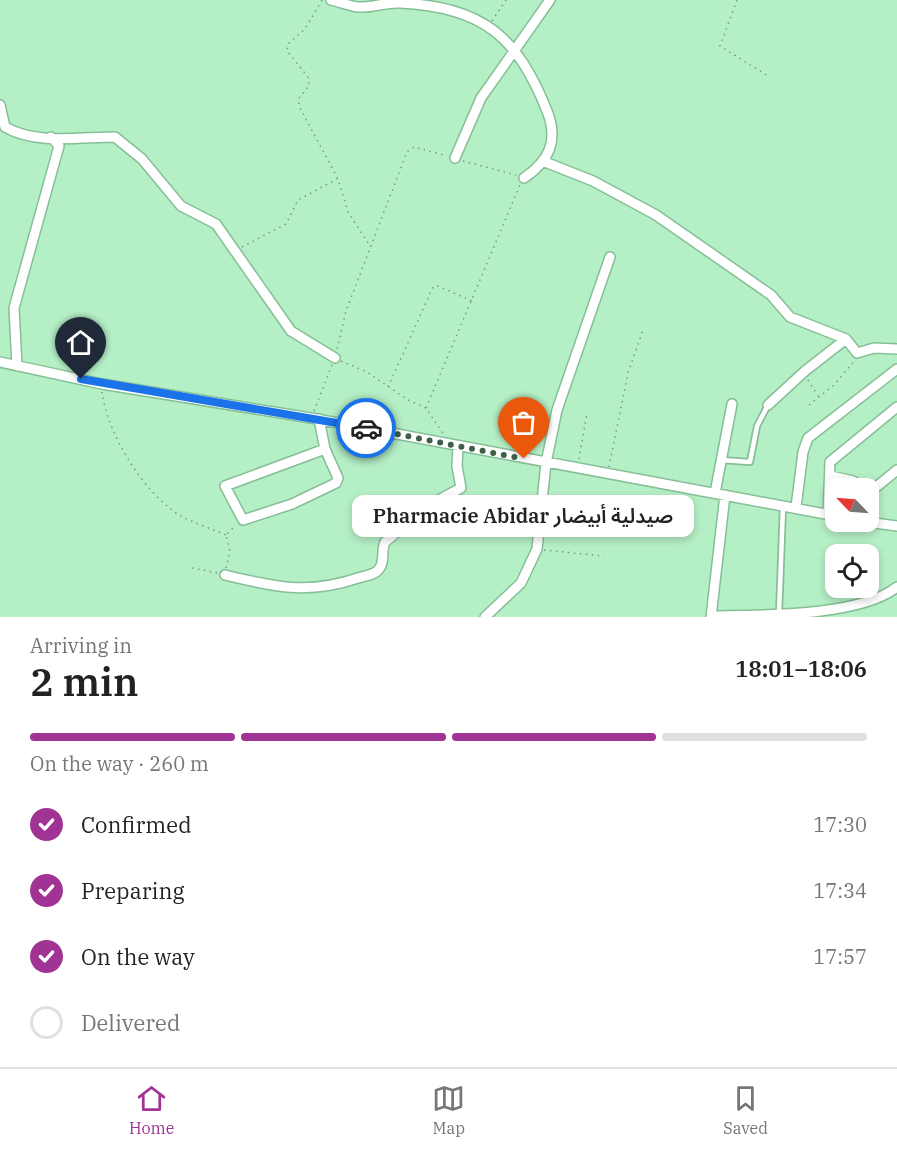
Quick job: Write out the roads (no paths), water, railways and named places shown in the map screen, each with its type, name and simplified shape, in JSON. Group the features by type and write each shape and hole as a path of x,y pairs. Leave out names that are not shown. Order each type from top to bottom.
{"street":[{"path":"332,0 359,7 400,3 450,9 472,16 515,49 530,72 550,118 553,133 545,162 524,178"},
{"path":"455,158 476,108 550,0"},
{"path":"0,105 5,127 13,131 51,137 115,137 121,140 142,159 181,206 216,224 291,331 335,358"},
{"path":"17,366 14,308 53,175 59,146 51,137"},
{"path":"545,162 593,181 656,215 771,295 790,316 846,339 859,354 874,348 897,349"},
{"path":"485,617 521,583 537,549 546,463 561,395 610,257"},
{"path":"768,405 803,372 846,339"},
{"path":"0,362 102,384 315,418 454,446 825,513"},
{"path":"796,507 803,452 808,438 897,369"},
{"path":"732,404 721,460 711,616 846,610 883,596 897,587"},
{"path":"836,478 831,476 831,460 897,407"},
{"path":"315,418 338,478 336,483 292,504 243,520 225,486 325,449"},
{"path":"225,575 285,588 321,588 374,573 381,565 385,542 437,500 461,488 454,446"},
{"path":"879,485 897,470"},
{"path":"879,524 897,526"}],"lane":[{"path":"721,460 750,462 757,426 768,405"},
{"path":"779,614 783,505"}],"place":[{"name":"Pharmacie Abidar صيدلية أبيضار","path":"524,459"}]}
